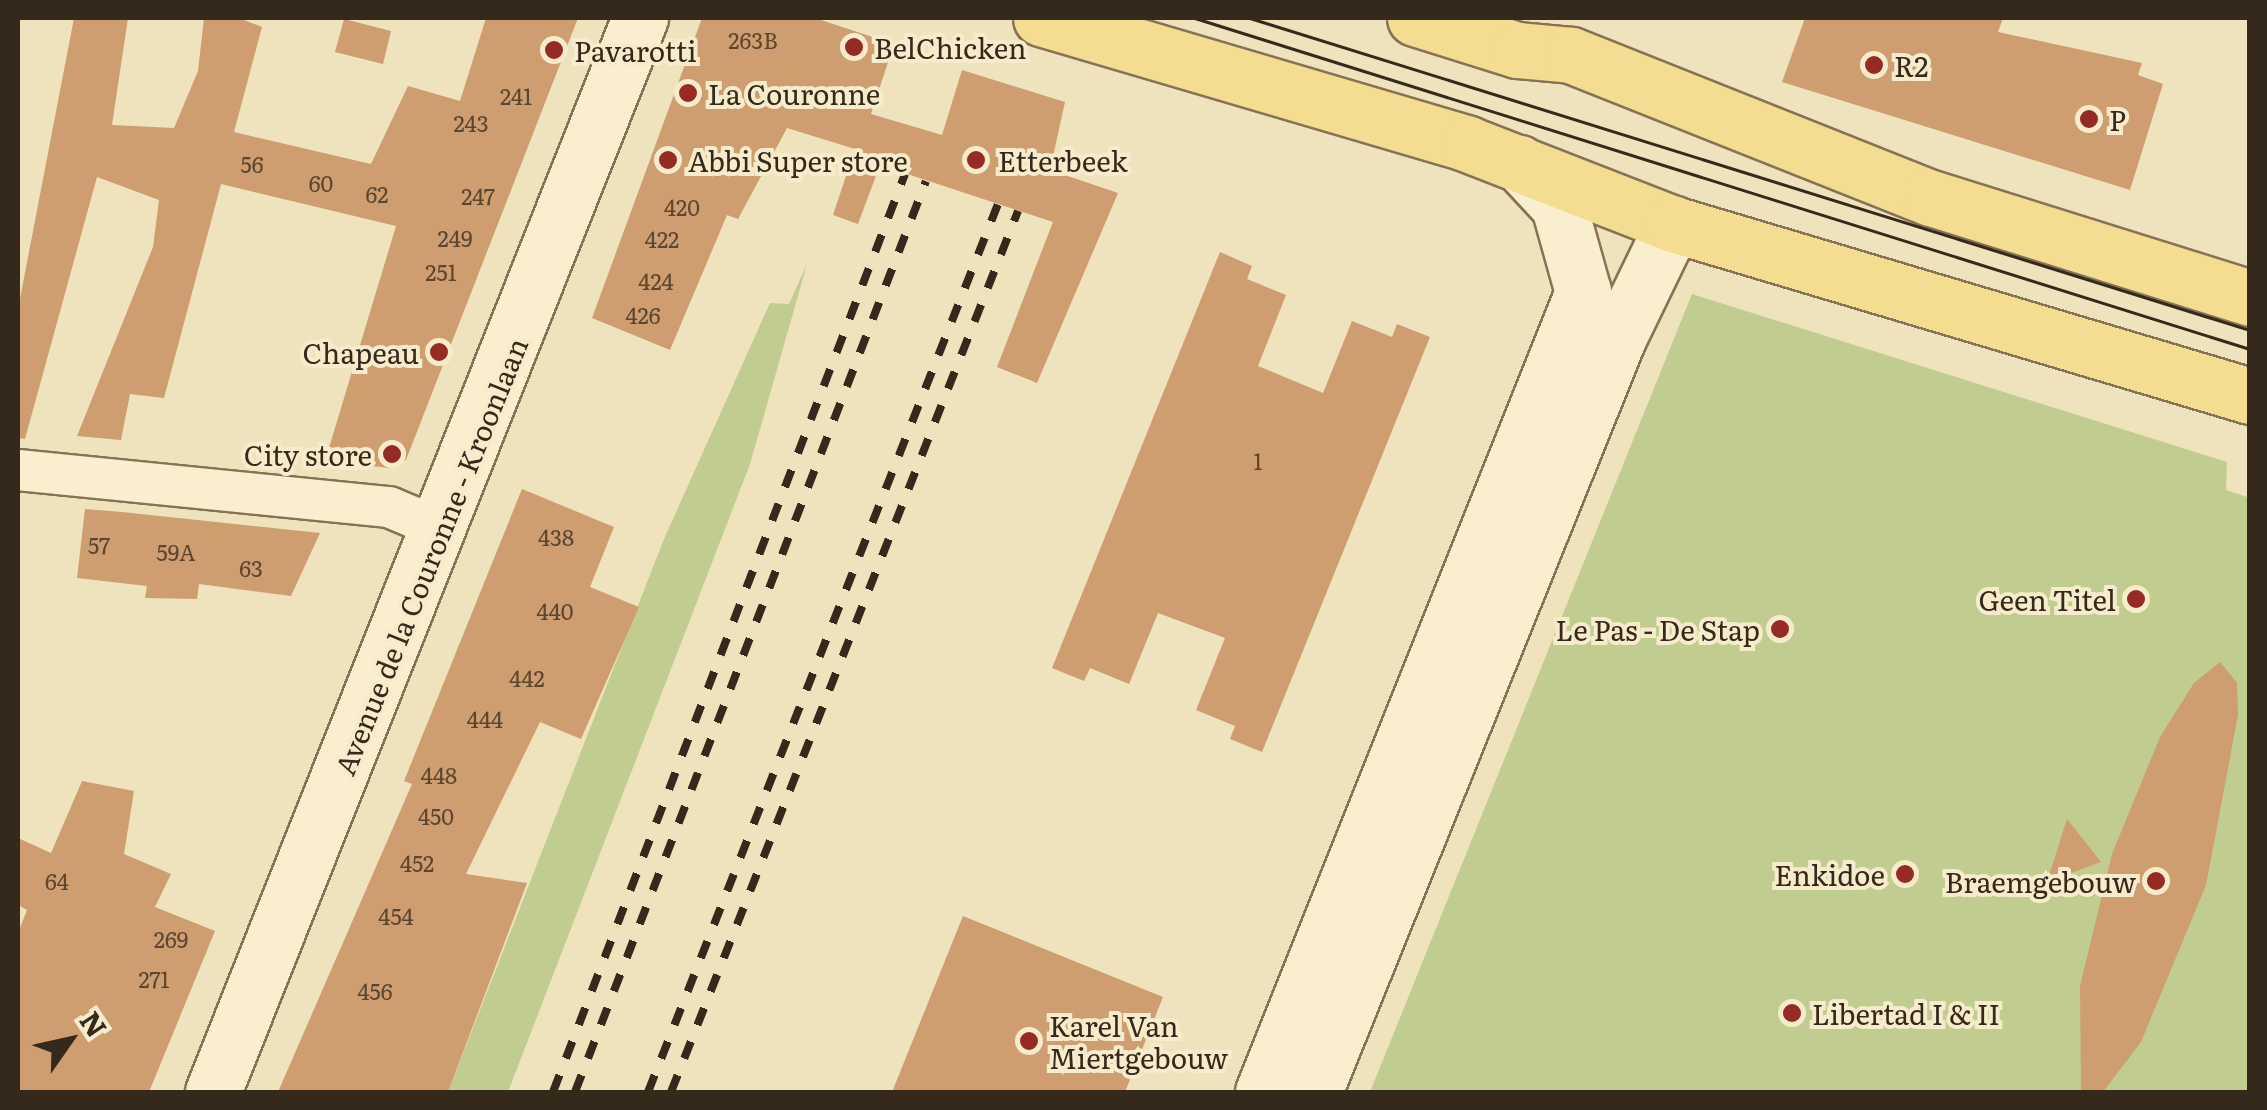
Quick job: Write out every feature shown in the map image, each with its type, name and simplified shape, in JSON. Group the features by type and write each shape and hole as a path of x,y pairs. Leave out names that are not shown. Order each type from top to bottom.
{"main road":[{"name":"Avenue de la Couronne - Kroonlaan","path":"214,1092 441,529 640,18"},
{"path":"1041,18 1519,163 1673,224 2250,396"},
{"path":"1415,18 1521,34 1931,198 2250,298"},
{"path":"1519,163 1559,206 1576,242 1583,292 1595,328"},
{"path":"1263,1092 1464,652 1595,328 1673,224"},
{"path":"1314,1092 1464,652"}],"street":[{"path":"18,470 389,507 441,529"}],"green space":[{"path":"807,264 750,464 508,1092 448,1092 664,539 770,303 789,304"},
{"path":"1692,294 2227,462 2226,490 2250,498 2249,1092 1370,1092"}],"building":[{"path":"74,18 128,18 112,125 174,128 198,71 204,18 239,18 262,27 234,132 371,164 408,86 460,101 486,18 578,18 406,460 390,468 325,461 396,226 221,184 164,398 130,394 121,440 77,436 153,247 159,200 97,177 25,439 18,438 18,309"},
{"path":"702,18 815,18 894,44 871,114 942,135 962,70 1065,102 1050,170 1118,193 1037,383 997,367 1053,222 880,165 858,224 833,215 855,149 787,128 738,219 727,215 670,350 592,318"},
{"path":"1805,18 2003,18 1998,32 2142,63 2138,75 2163,84 2130,190 1782,82"},
{"path":"344,19 391,31 383,64 335,52"},
{"path":"1220,252 1252,266 1247,279 1286,295 1258,366 1323,393 1352,321 1392,337 1397,324 1430,337 1262,752 1230,739 1235,726 1196,710 1225,638 1158,613 1129,684 1090,668 1084,681 1052,668"},
{"path":"522,489 614,527 590,587 639,607 581,739 540,722 466,874 527,883 448,1092 278,1092 412,784 404,781"},
{"path":"85,509 320,533 291,596 199,584 197,599 145,598 147,586 77,578"},
{"name":"Braemgebouw","path":"2220,662 2237,683 2238,715 2206,885 2141,1042 2103,1092 2081,1092 2080,986 2112,854 2160,737 2194,683"},
{"path":"82,781 134,791 124,854 171,874 155,907 215,931 149,1092 18,1092 18,933 27,910 18,905 18,838 51,853"},
{"path":"2067,819 2101,862 2047,882"},
{"name":"Karel Van Miertgebouw","path":"963,916 1163,997 1125,1092 892,1092"}],"tram line":[{"path":"1195,18 2250,349"},
{"path":"1250,18 2250,330"}],"railway":[{"path":"553,1092 905,174"},
{"path":"575,1092 926,181"},
{"path":"648,1092 998,204"},
{"path":"671,1092 1018,211"}],"place":[{"name":"BelChicken","path":"854,47"},
{"name":"Pavarotti","path":"554,50"},
{"name":"R2","path":"1874,65"},
{"name":"La Couronne","path":"688,93"},
{"name":"P","path":"2089,119"},
{"name":"Abbi Super store","path":"668,160"},
{"name":"Etterbeek","path":"976,160"},
{"name":"Chapeau","path":"439,352"},
{"name":"City store","path":"392,454"},
{"name":"Geen Titel","path":"2136,599"},
{"name":"Le Pas - De Stap","path":"1780,629"},
{"name":"Enkidoe","path":"1905,874"},
{"name":"Braemgebouw","path":"2156,881"},
{"name":"Libertad I & II","path":"1792,1013"},
{"name":"Karel Van Miertgebouw","path":"1029,1041"}]}
